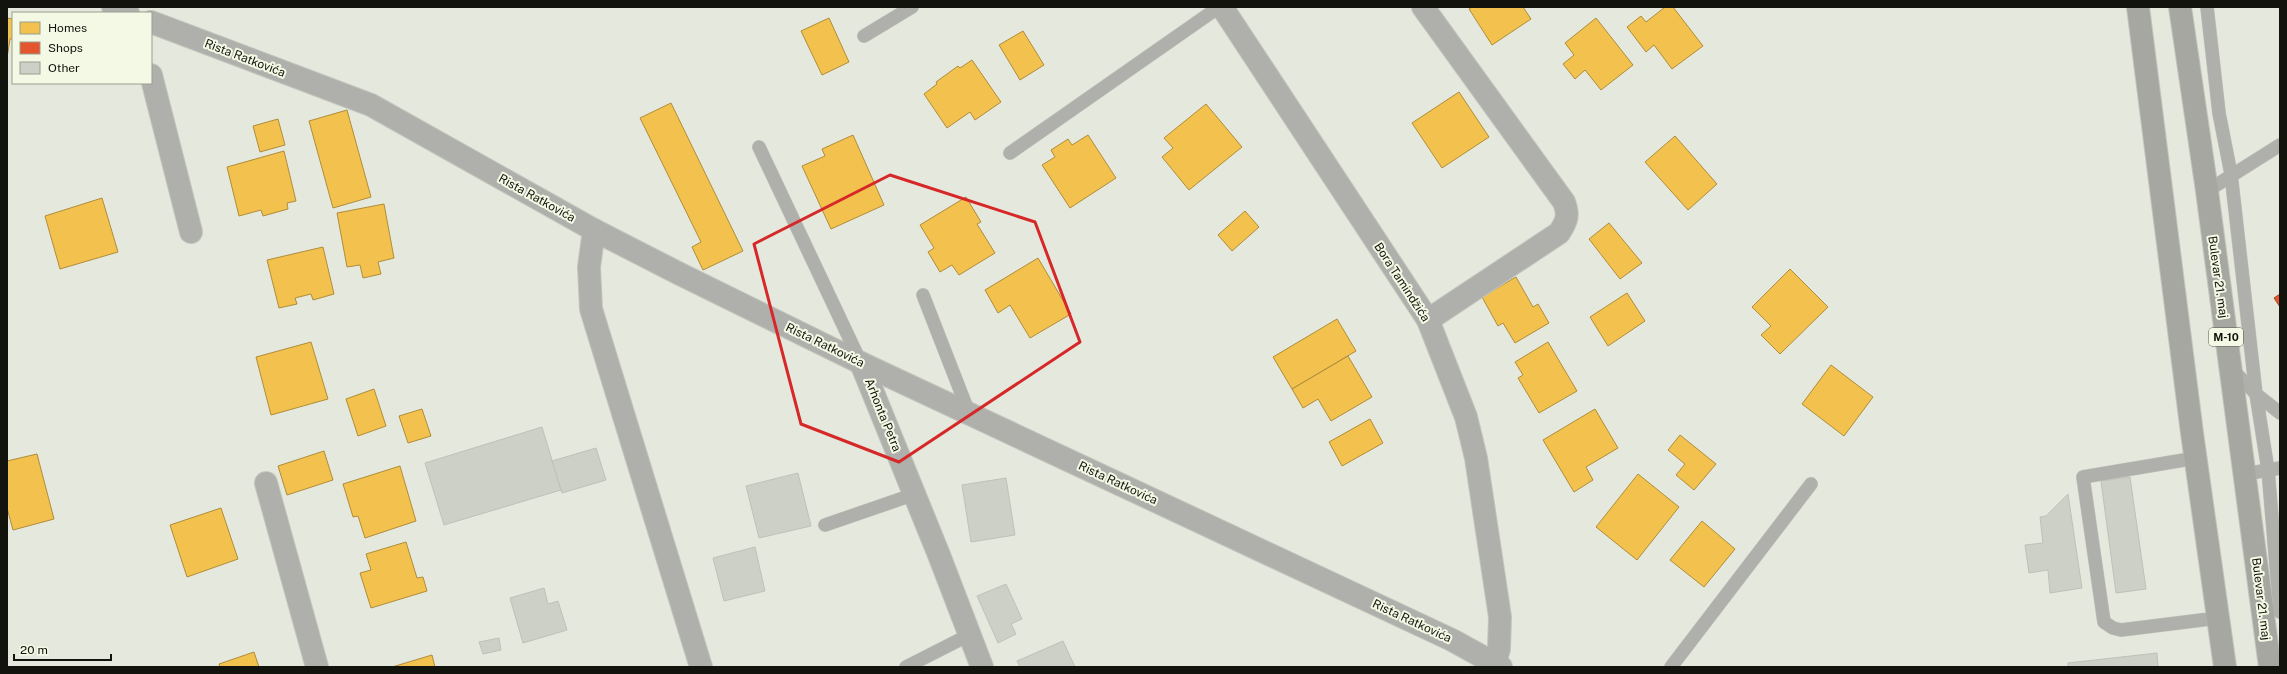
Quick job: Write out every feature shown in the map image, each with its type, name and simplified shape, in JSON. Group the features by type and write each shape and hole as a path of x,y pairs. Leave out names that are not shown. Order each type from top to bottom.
{"main road":[{"path":"2138,7 2196,458 2225,667"},
{"name":"Bulevar 21. maj","path":"2180,7 2207,191 2270,667"}],"street":[{"path":"113,7 126,12"},
{"name":"Bora Tamindžića","path":"1222,7 1428,320 1466,417 1476,458 1500,617 1498,665"},
{"path":"1423,7 1564,202 1568,212 1566,222 1559,232 1428,320"},
{"name":"Rista Ratkovića","path":"152,22 371,105 594,230 861,363 1452,640 1498,665"},
{"path":"152,79 191,232"},
{"path":"594,230 589,267 591,308 701,667"},
{"name":"Arhonta Petra","path":"861,363 915,494 982,667"},
{"path":"266,483 317,667"}],"lane":[{"path":"864,36 912,7"},
{"path":"1010,153 1219,7"},
{"path":"2207,7 2219,113 2231,174 2256,394 2274,469 2280,612"},
{"path":"2207,191 2231,174 2280,145"},
{"name":"Arhonta Petra","path":"759,147 861,363"},
{"path":"923,295 969,413"},
{"path":"2231,368 2256,394 2280,413"},
{"path":"2196,458 2083,477 2104,622 2113,628 2121,630 2218,618"},
{"path":"2245,474 2274,469"},
{"path":"1671,667 1811,484"},
{"path":"825,525 915,494"},
{"path":"906,667 969,635"}],"highlighted area":[{"path":"890,175 1035,222 1080,342 899,462 801,424 754,244"}],"building: Homes":[{"path":"1472,7 1523,7 1531,19 1492,45 1469,9"},
{"path":"1665,7 1673,7 1703,46 1672,69 1654,45 1646,52 1627,27 1641,16 1646,22"},
{"path":"7,18 12,19 12,39 10,39 7,58"},
{"path":"829,18 849,62 822,75 801,31"},
{"path":"1596,18 1633,65 1601,90 1585,70 1575,79 1563,64 1574,55 1565,43"},
{"path":"1023,31 1044,65 1020,80 999,45"},
{"path":"972,60 1001,102 975,120 970,112 947,128 924,94 937,84 936,82 958,66 960,68"},
{"path":"1459,92 1489,137 1442,168 1412,123"},
{"path":"671,103 743,251 703,270 692,247 701,242 640,118"},
{"path":"1206,104 1242,147 1189,190 1162,157 1173,148 1164,138"},
{"path":"347,110 371,197 333,208 309,121"},
{"path":"278,119 285,145 260,152 253,126"},
{"path":"853,135 884,205 831,229 802,166 825,156 822,149"},
{"path":"1088,135 1116,178 1070,208 1042,165 1055,157 1051,150 1068,139 1072,145"},
{"path":"1675,136 1717,184 1688,210 1645,162"},
{"path":"284,151 296,201 287,203 288,209 263,216 261,210 239,216 227,167"},
{"path":"966,197 981,222 977,224 995,253 959,275 952,265 940,272 928,252 934,248 920,225"},
{"path":"102,198 118,252 60,269 45,216"},
{"path":"384,204 394,258 378,262 381,274 363,278 360,265 347,267 337,213"},
{"path":"1245,211 1259,227 1232,251 1218,235"},
{"path":"1609,223 1642,263 1620,279 1589,239"},
{"path":"323,247 334,294 313,300 311,294 295,298 297,304 279,308 267,260"},
{"path":"1038,258 1071,314 1030,338 1010,305 998,313 985,290"},
{"path":"1790,269 1828,307 1780,354 1761,335 1771,326 1752,307"},
{"path":"1516,277 1533,307 1538,304 1549,323 1515,343 1503,323 1498,326 1482,297"},
{"path":"1627,293 1645,321 1608,346 1590,317"},
{"path":"1337,319 1356,351 1292,389 1273,357"},
{"path":"311,342 328,399 271,415 256,357"},
{"path":"1548,342 1577,391 1539,413 1518,378 1523,375 1515,362"},
{"path":"1348,356 1372,397 1331,421 1318,399 1303,408 1292,389"},
{"path":"1831,365 1873,397 1844,436 1802,404"},
{"path":"374,389 386,426 358,436 346,399"},
{"path":"422,409 431,436 408,443 399,416"},
{"path":"1595,409 1618,448 1586,467 1593,480 1574,492 1543,440"},
{"path":"1370,419 1383,443 1342,466 1329,442"},
{"path":"1680,435 1716,464 1694,490 1676,475 1685,464 1668,450"},
{"path":"324,451 333,480 287,495 278,466"},
{"path":"37,454 54,519 13,530 7,508 7,461"},
{"path":"400,466 416,521 365,538 358,516 353,517 343,484"},
{"path":"1638,474 1679,507 1637,560 1596,527"},
{"path":"221,508 238,559 187,577 170,525"},
{"path":"1702,521 1735,549 1704,587 1670,560"},
{"path":"406,542 417,578 423,577 427,591 371,608 360,573 371,570 366,554"},
{"path":"254,652 259,667 220,667 219,664"},
{"path":"432,655 435,667 392,667"}],"building: Shops":[{"path":"2280,294 2280,307 2274,298"}],"building: Other":[{"path":"542,427 561,490 444,525 425,463"},
{"path":"596,448 606,480 562,493 552,461"},
{"path":"798,473 811,526 759,538 746,486"},
{"path":"2130,477 2146,589 2116,593 2101,481"},
{"path":"1006,478 1015,535 971,542 962,485"},
{"path":"2068,494 2082,588 2050,593 2048,570 2029,573 2025,545 2043,543 2040,517 2046,516"},
{"path":"755,547 765,591 724,601 713,558"},
{"path":"1006,584 1022,619 1011,624 1016,634 998,643 977,596"},
{"path":"544,588 548,604 558,601 567,630 523,643 510,598"},
{"path":"499,638 501,650 483,654 479,642"},
{"path":"1063,641 1075,667 1020,667 1017,661"},
{"path":"2157,653 2158,667 2068,667 2068,663"}]}
